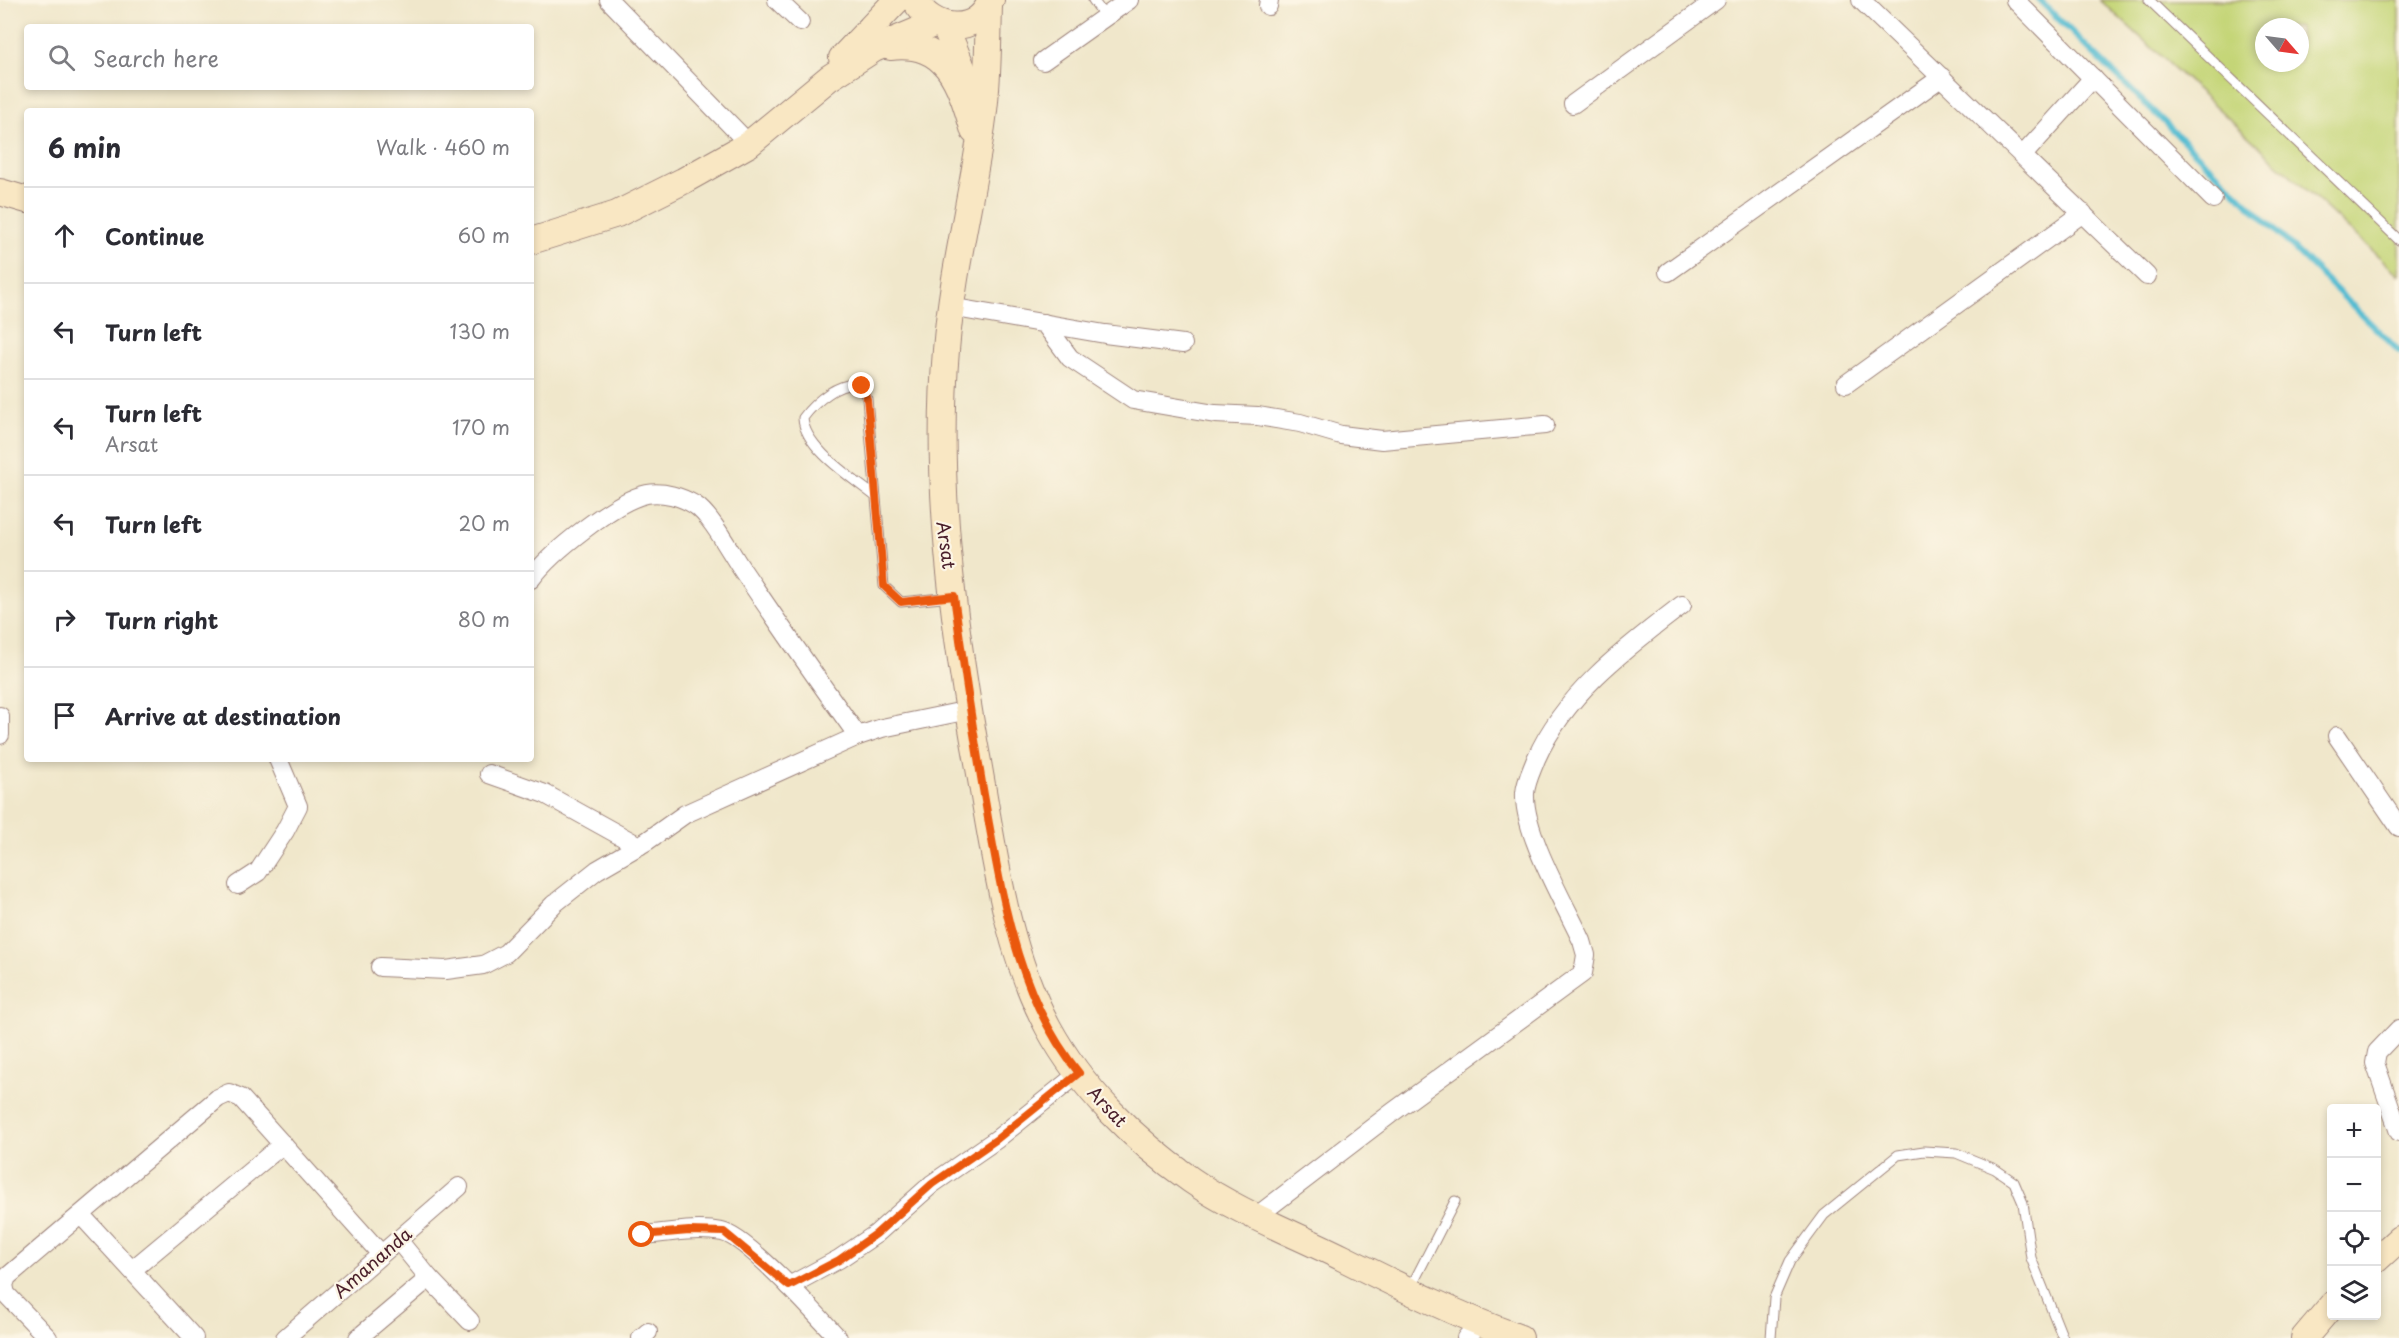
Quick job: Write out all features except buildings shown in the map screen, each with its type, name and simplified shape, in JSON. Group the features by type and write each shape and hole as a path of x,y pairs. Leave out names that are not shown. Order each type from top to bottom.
{"street":[{"path":"609,0 729,121 748,144"},
{"path":"777,0 800,22"},
{"path":"835,69 880,0"},
{"path":"534,240 617,214 683,182 748,144 835,69 897,0"},
{"path":"915,0 923,13 940,24 958,27 971,23 996,2"},
{"path":"1043,61 1104,15 1129,0"},
{"path":"1573,104 1716,0"},
{"path":"1861,0 2147,276"},
{"path":"2015,0 2214,198"},
{"path":"975,160 984,106 996,2"},
{"path":"835,69 874,49 940,24"},
{"path":"940,24 966,76 974,131 975,160"},
{"path":"874,49 910,45 933,54 944,62 959,86 974,131"},
{"path":"1668,272 1942,77"},
{"path":"2023,155 2092,78"},
{"name":"Arsat","path":"975,160 950,307 942,396 943,512 969,710 1002,895 1015,945 1030,989 1049,1028 1098,1097 1146,1145 1193,1182 1409,1291 1473,1330 1520,1338"},
{"path":"0,192 24,199"},
{"path":"1846,384 2083,213"},
{"path":"950,307 1183,344"},
{"path":"1044,323 1070,358 1133,400 1215,414 1269,418 1300,423 1341,435 1382,440 1545,425"},
{"path":"534,576 561,545 631,499 649,493 674,495 698,507 715,529 800,657 858,736"},
{"path":"1257,1216 1393,1112 1583,973 1586,956 1582,941 1530,827 1525,794 1529,775 1547,735 1575,696 1637,639 1682,605"},
{"path":"380,967 446,970 483,965 506,953 554,904 597,870 639,846 685,814 858,736 882,728 969,710"},
{"path":"0,716 0,735"},
{"path":"2337,736 2399,827"},
{"path":"238,885 258,872 285,831 298,806 279,762"},
{"path":"489,774 545,794 639,846"},
{"path":"2399,1029 2377,1052 2375,1063 2399,1132"},
{"path":"789,1286 839,1260 876,1234 932,1184 997,1139 1079,1073"},
{"path":"48,1338 6,1294 4,1285 7,1277 218,1098 229,1093 242,1098 381,1254"},
{"path":"132,1270 282,1144"},
{"name":"Amananda","path":"285,1338 459,1187"},
{"path":"81,1215 194,1338"},
{"path":"642,1235 689,1231 724,1232 789,1286 838,1338"},
{"path":"2381,1255 2399,1239"},
{"path":"398,1240 429,1278 470,1321"},
{"path":"358,1338 429,1278"},
{"path":"2304,1338 2327,1310"}],"lane":[{"path":"1094,0 1104,15"},
{"path":"2149,0 2399,240"},
{"path":"876,497 817,448 803,427 803,418 809,410 837,389 848,385 862,386 867,399 876,497 884,586 901,602 954,596"},
{"path":"1771,1338 1774,1298 1790,1261 1824,1215 1898,1155 1924,1151 1956,1153 1995,1169 2014,1182 2023,1203 2031,1258 2063,1338"},
{"path":"1409,1291 1455,1201"}],"green space":[{"path":"2100,0 2399,0 2399,275"}],"waterway":[{"path":"2039,0 2399,351"}],"route":[{"path":"642,1235 689,1231 724,1232 763,1262 789,1286 839,1260 876,1234 932,1184 997,1139 1079,1073 1049,1028 1030,989 1015,945 1002,895 969,710 954,596 901,602 884,586 881,574 867,399 862,386"}]}
